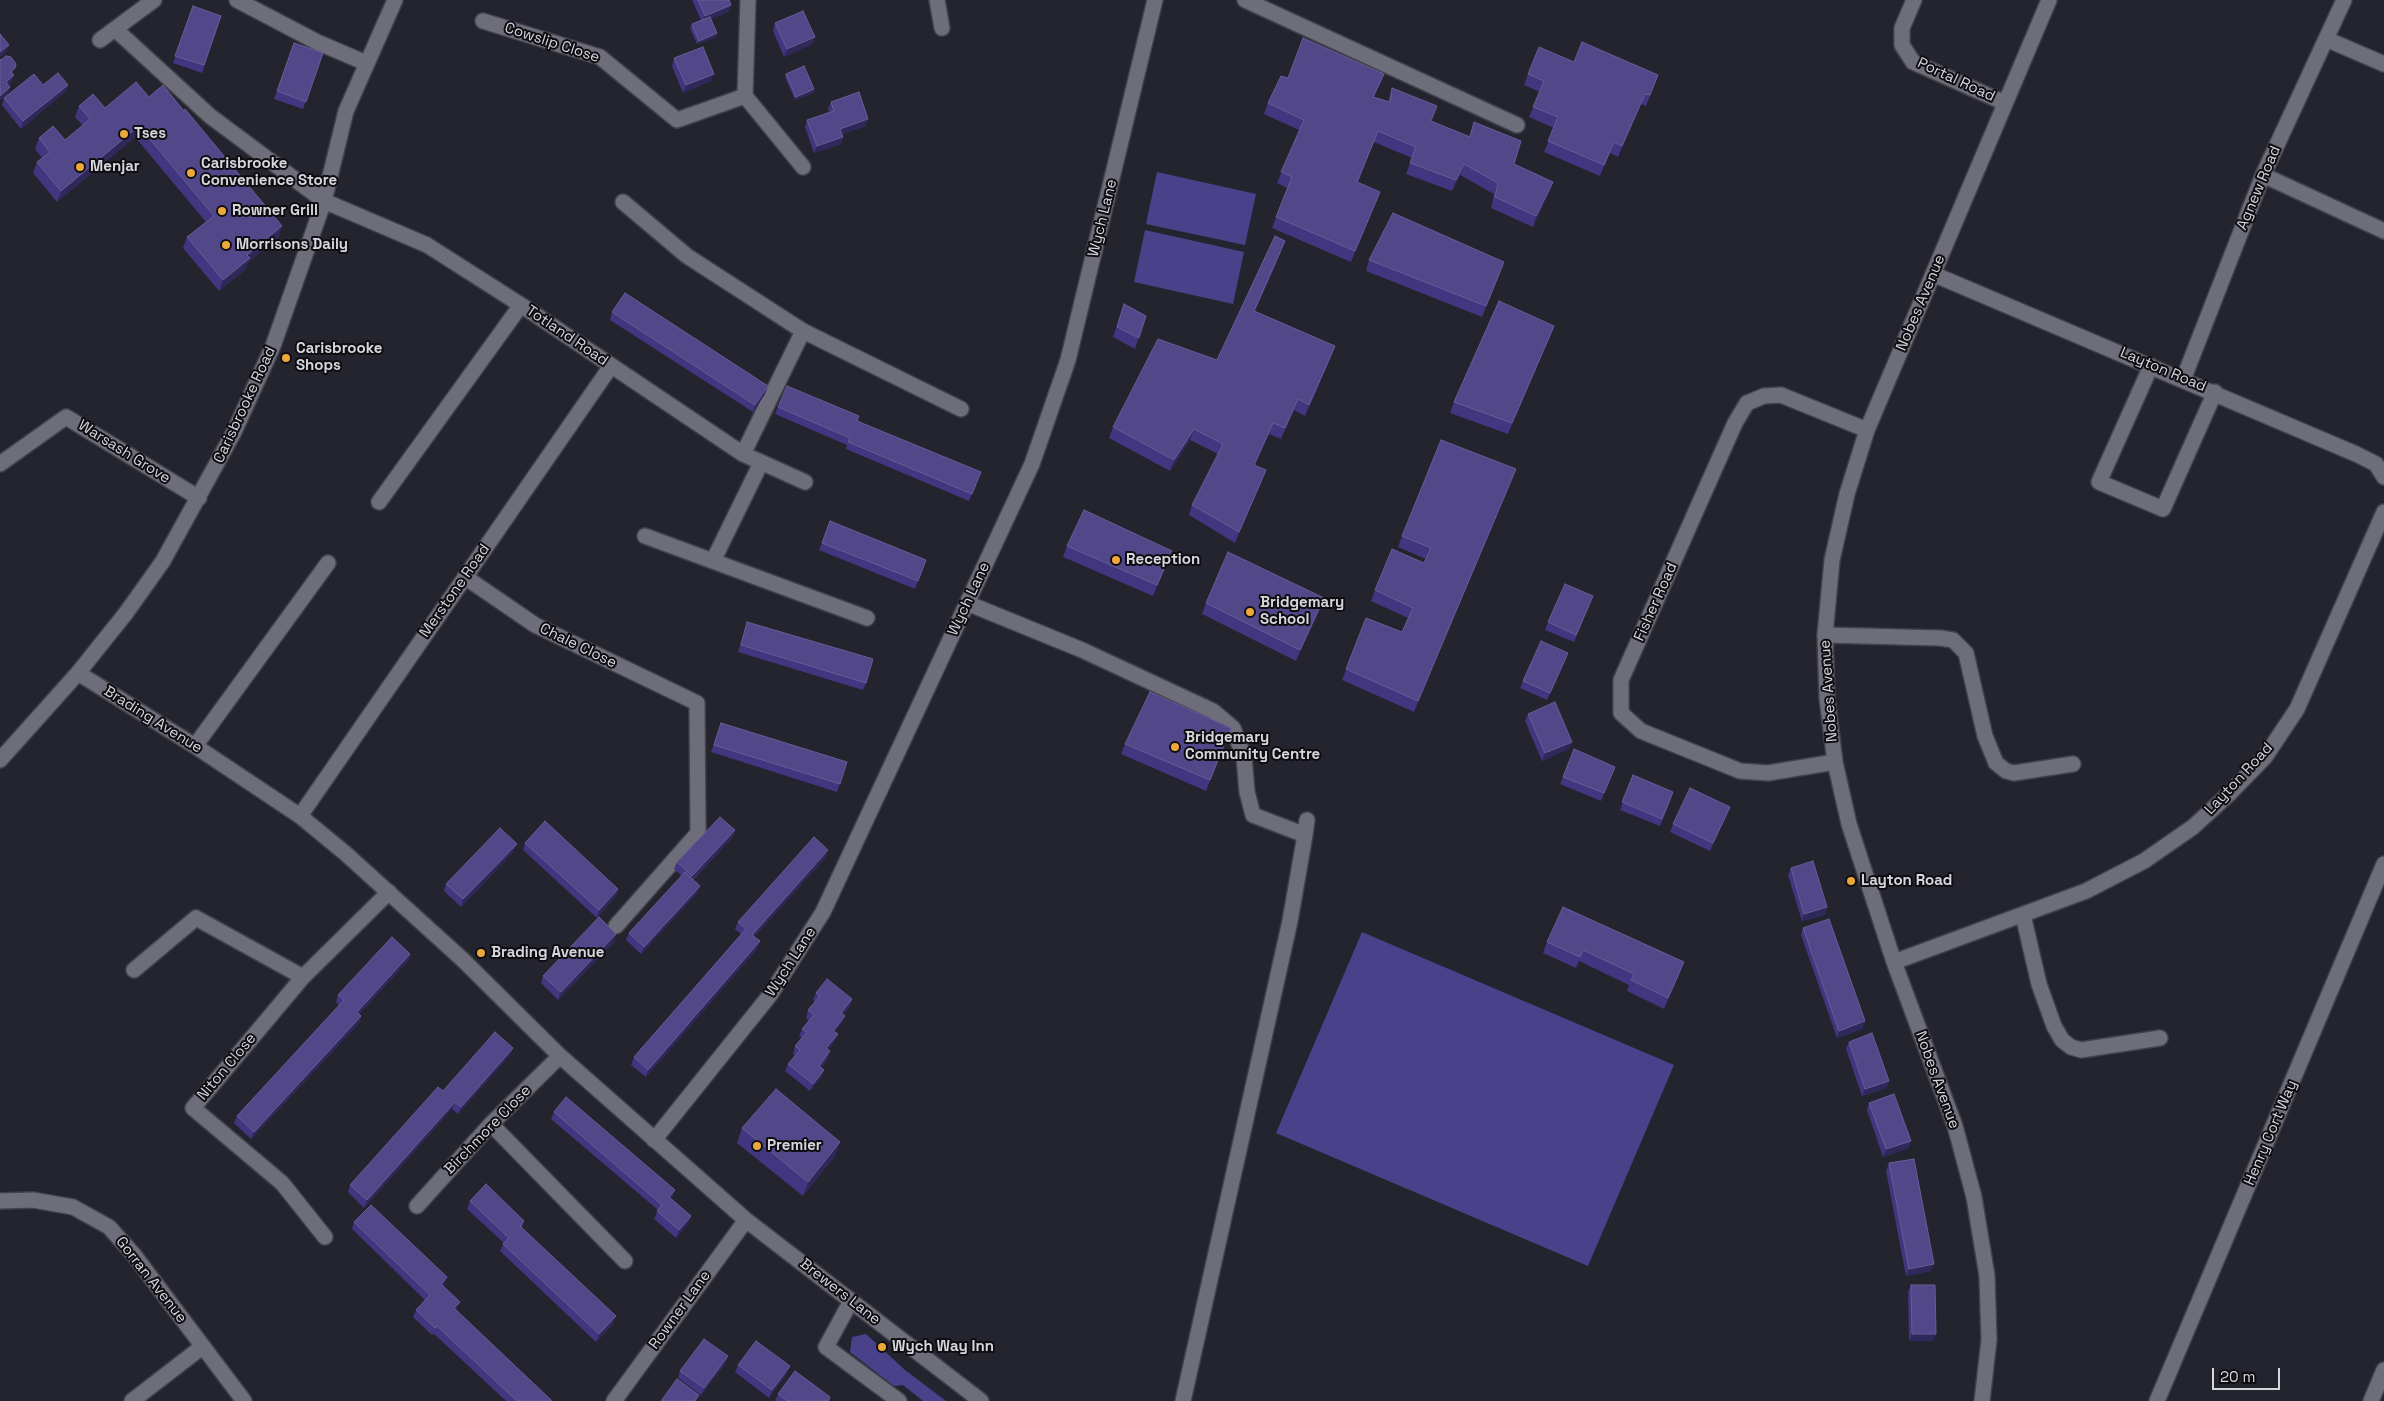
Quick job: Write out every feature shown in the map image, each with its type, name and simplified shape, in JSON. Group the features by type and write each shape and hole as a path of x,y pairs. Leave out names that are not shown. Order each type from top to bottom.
{"street":[{"path":"100,40 154,0"},
{"path":"237,0 316,42 366,63"},
{"name":"Carisbrooke Road","path":"0,760 78,673 126,613 163,561 200,498 234,432 273,346 324,201 346,111 395,0"},
{"path":"748,0 745,96 803,167"},
{"path":"937,0 942,28"},
{"name":"Wych Lane","path":"654,1140 770,996 823,912 1032,464 1068,360 1155,0"},
{"path":"1245,0 1517,125"},
{"name":"Portal Road","path":"1914,0 1902,28 1902,46 1913,62 2005,103"},
{"name":"Nobes Avenue","path":"1982,1401 1988,1340 1987,1276 1974,1197 1955,1126 1894,962 1850,824 1835,762 1827,698 1825,634 1832,560 1847,494 1867,430 2049,0"},
{"name":"Agnew Road","path":"2183,380 2263,175 2344,0"},
{"name":"Cowslip Close","path":"484,21 600,56 678,120 745,96"},
{"name":"Totland Road","path":"115,29 210,116 324,201 427,245 521,305 743,454 805,482"},
{"path":"2326,39 2384,64"},
{"path":"2263,175 2384,231"},
{"path":"623,202 686,256 803,332 961,409"},
{"name":"Layton Road","path":"1933,274 2215,392 2356,454 2376,464 2384,477"},
{"path":"379,502 521,305"},
{"path":"743,454 803,332"},
{"name":"Merstone Road","path":"300,816 611,366"},
{"path":"2151,366 2099,482 2162,509 2215,392"},
{"name":"Fisher Road","path":"1835,762 1768,773 1740,771 1641,731 1621,713 1621,680 1735,423 1748,403 1764,396 1781,396 1867,430"},
{"name":"Warsash Grove","path":"0,464 66,416 200,498"},
{"path":"713,561 761,463"},
{"name":"Layton Road","path":"1894,962 2086,891 2144,861 2193,827 2265,757 2297,709 2384,512"},
{"path":"645,536 867,618"},
{"path":"196,746 328,563"},
{"name":"Chale Close","path":"465,577 535,625 697,703 698,833 616,926"},
{"path":"966,603 1082,650 1213,711 1233,728 1244,757 1247,792 1253,815 1306,827 1290,921 1183,1401"},
{"path":"1825,634 1953,640 1960,646 1968,658 1985,736 1996,763 2006,771 2014,773 2073,764"},
{"name":"Brading Avenue","path":"78,673 196,746 300,816 389,892 560,1056 746,1220"},
{"name":"Henry Cort Way","path":"2157,1401 2384,864"},
{"name":"Niton Close","path":"325,1238 282,1183 192,1108 303,977 389,892"},
{"path":"2023,914 2040,984 2054,1026 2062,1040 2071,1047 2081,1050 2160,1038"},
{"path":"134,970 196,918 303,977"},
{"name":"Birchmore Close","path":"417,1206 491,1124 560,1056"},
{"path":"491,1124 625,1261"},
{"name":"Gorran Avenue","path":"0,1201 33,1200 73,1207 109,1227 134,1255 244,1401"},
{"name":"Brewers Lane","path":"746,1220 981,1401"},
{"name":"Rowner Lane","path":"614,1401 746,1220"},
{"path":"851,1301 826,1347 899,1401"},
{"path":"132,1401 202,1347"},
{"path":"2371,1401 2384,1370"}],"shaded area":[{"path":"1157,172 1256,194 1245,245 1146,224"},
{"path":"1145,230 1244,252 1233,304 1134,282"},
{"path":"1362,932 1674,1065 1588,1266 1276,1133"},
{"path":"866,1334 905,1370 946,1401 923,1401 903,1385 894,1386 850,1352 852,1337"}],"building":[{"path":"698,0 729,0 731,5 705,16"},
{"path":"193,6 221,16 204,65 175,56"},
{"path":"803,11 815,37 787,49 775,23"},
{"path":"710,17 717,33 699,41 692,24"},
{"path":"0,34 9,45 0,52"},
{"path":"1303,38 1384,74 1373,97 1390,102 1392,88 1437,106 1431,121 1470,137 1474,122 1521,141 1514,164 1553,182 1536,216 1495,197 1498,183 1464,164 1456,180 1410,163 1416,147 1378,131 1357,182 1380,192 1355,251 1276,217 1292,177 1281,172 1304,120 1268,103 1281,76 1288,78"},
{"path":"1582,42 1658,75 1650,95 1645,94 1622,146 1614,142 1604,165 1548,141 1558,117 1533,107 1544,81 1528,74 1539,47 1574,62"},
{"path":"294,43 323,53 306,102 277,91"},
{"path":"703,47 714,74 686,85 674,58"},
{"path":"6,56 11,57 16,64 11,72 14,75 6,82 10,87 0,96 0,59"},
{"path":"804,66 814,89 796,97 786,74"},
{"path":"58,73 68,85 23,121 4,98 34,74 43,85"},
{"path":"136,82 149,97 163,85 282,226 247,255 250,258 223,280 187,237 214,216 139,126 61,191 37,162 50,152 39,138 53,126 65,140 90,119 79,106 93,94 105,108"},
{"path":"859,92 868,119 840,129 843,137 817,146 807,120 834,111 831,102"},
{"path":"1393,213 1504,262 1486,306 1369,260"},
{"path":"1275,236 1285,241 1254,311 1335,346 1309,405 1298,399 1285,428 1273,423 1254,465 1266,470 1239,532 1192,505 1223,444 1194,429 1174,460 1113,427 1158,339 1217,360"},
{"path":"625,293 768,386 755,405 612,312"},
{"path":"1499,301 1554,326 1512,423 1454,402"},
{"path":"1124,304 1146,316 1139,338 1117,327"},
{"path":"787,386 859,416 857,421 981,472 972,494 848,442 850,438 778,407"},
{"path":"1441,440 1516,469 1418,701 1346,669 1366,618 1402,632 1413,608 1375,590 1392,549 1424,563 1431,548 1402,536"},
{"name":"Reception","path":"1084,510 1172,551 1157,585 1067,546"},
{"path":"830,521 926,560 918,581 822,543"},
{"path":"1228,552 1324,598 1300,650 1206,603"},
{"path":"1565,584 1593,596 1576,635 1548,622"},
{"path":"747,622 873,659 866,683 741,645"},
{"path":"1541,641 1568,653 1550,693 1523,681"},
{"name":"Bridgemary Community Centre","path":"1150,692 1231,728 1210,780 1125,744"},
{"path":"1555,702 1572,742 1545,753 1528,714"},
{"path":"721,723 847,762 840,784 714,745"},
{"path":"1574,749 1615,767 1604,793 1563,777"},
{"path":"1633,775 1673,792 1662,819 1622,802"},
{"path":"1690,788 1730,807 1713,843 1673,824"},
{"path":"720,817 735,830 692,876 677,862"},
{"path":"545,821 618,889 599,910 525,843"},
{"path":"500,828 517,844 463,899 446,884"},
{"path":"814,837 828,850 752,935 760,941 648,1070 634,1057 746,929 738,922"},
{"path":"1813,861 1827,907 1804,914 1791,868"},
{"path":"685,872 700,886 644,947 629,933"},
{"path":"1563,907 1684,962 1668,998 1631,980 1634,974 1583,950 1580,957 1547,942"},
{"path":"599,917 616,934 561,992 543,976"},
{"path":"1829,919 1865,1021 1839,1031 1803,928"},
{"path":"392,937 410,954 357,1012 361,1016 254,1132 237,1116 344,1000 338,995"},
{"path":"827,979 852,999 841,1013 845,1016 833,1031 838,1034 826,1048 830,1051 819,1066 824,1070 813,1084 788,1064 800,1050 795,1046 807,1032 802,1029 814,1015 808,1010 820,996 816,993"},
{"path":"495,1032 513,1048 461,1107 455,1102 367,1200 350,1185 438,1087 443,1091"},
{"path":"1872,1033 1889,1081 1865,1089 1849,1042"},
{"path":"776,1089 840,1142 808,1182 742,1128"},
{"path":"1894,1094 1911,1141 1886,1149 1869,1103"},
{"path":"566,1097 675,1190 669,1197 691,1216 679,1230 657,1211 662,1205 554,1112"},
{"path":"1914,1159 1934,1264 1909,1269 1889,1163"},
{"path":"486,1184 524,1221 520,1226 616,1316 599,1334 503,1244 509,1238 470,1201"},
{"path":"371,1205 447,1277 441,1284 460,1302 454,1308 551,1401 517,1401 437,1326 435,1328 416,1310 430,1295 354,1222"},
{"path":"1911,1285 1935,1285 1936,1334 1912,1334"},
{"path":"704,1339 728,1356 704,1388 680,1371"},
{"path":"756,1341 790,1366 772,1390 738,1365"},
{"path":"795,1371 830,1397 828,1401 787,1401 778,1394"},
{"path":"677,1379 699,1395 695,1401 661,1401"}],"place":[{"name":"Tses","path":"124,134"},
{"name":"Menjar","path":"80,167"},
{"name":"Carisbrooke Convenience Store","path":"191,173"},
{"name":"Rowner Grill","path":"222,211"},
{"name":"Morrisons Daily","path":"226,245"},
{"name":"Carisbrooke Shops","path":"286,358"},
{"name":"Reception","path":"1116,560"},
{"name":"Bridgemary School","path":"1250,612"},
{"name":"Bridgemary Community Centre","path":"1175,747"},
{"name":"Layton Road","path":"1851,881"},
{"name":"Brading Avenue","path":"481,953"},
{"name":"Premier","path":"757,1146"},
{"name":"Wych Way Inn","path":"882,1347"}]}
